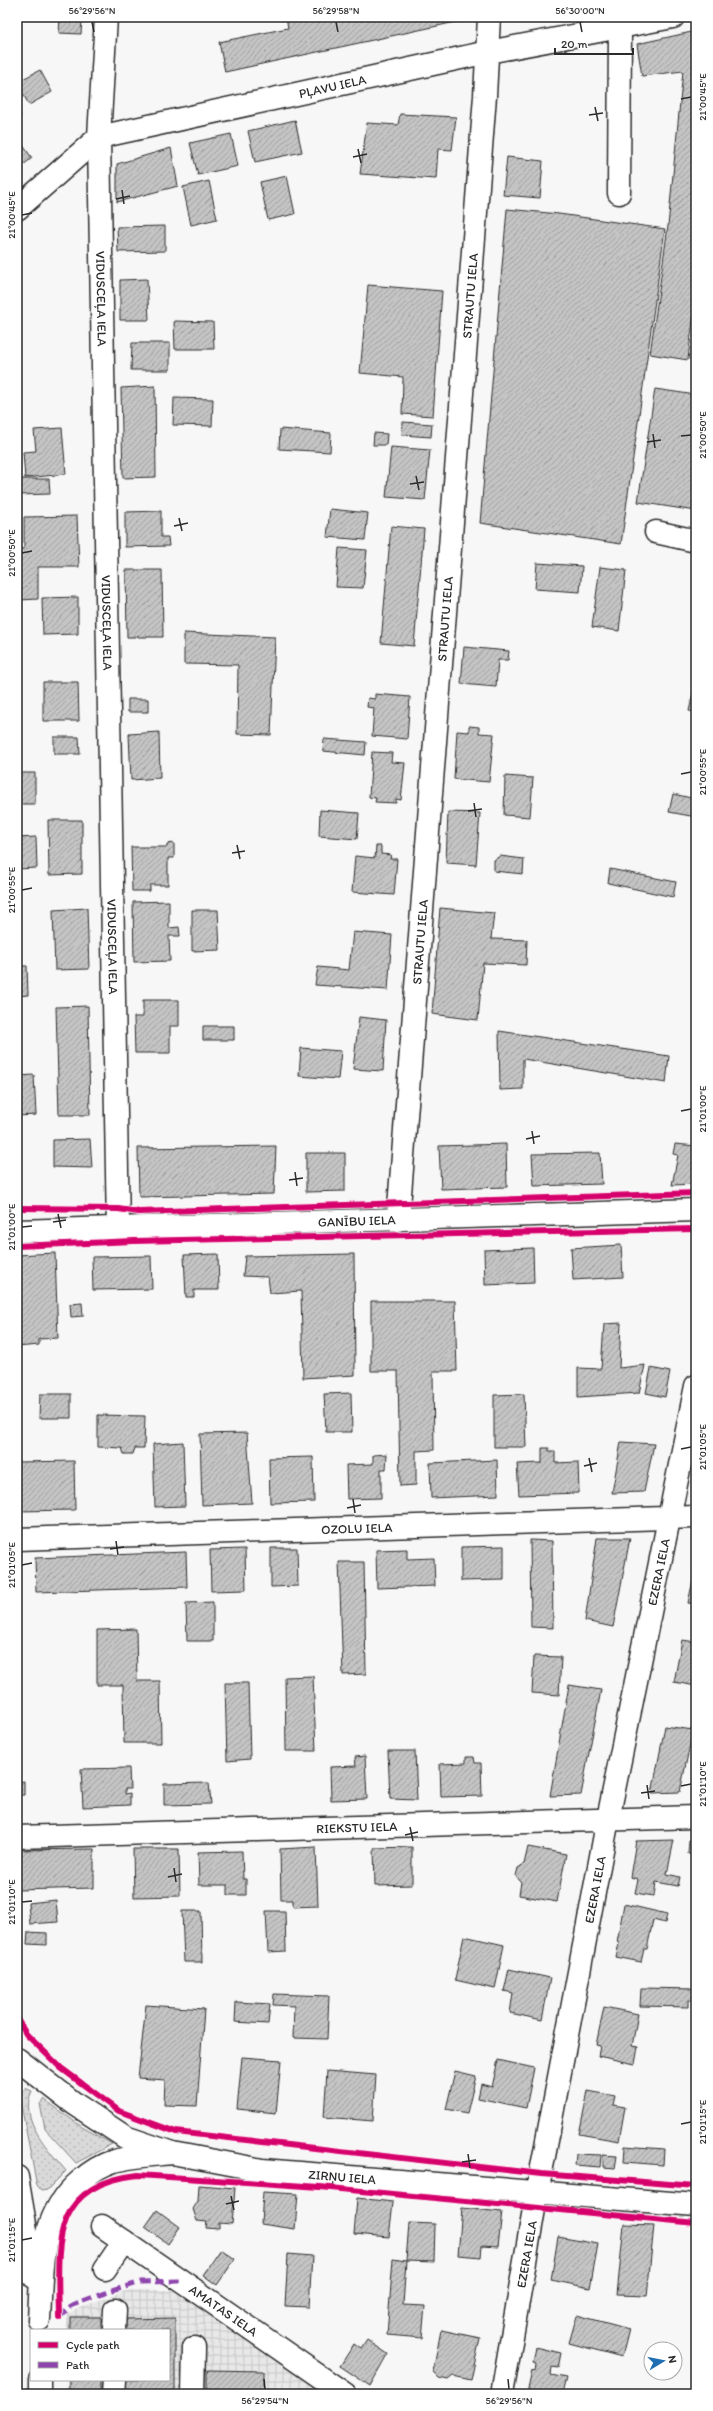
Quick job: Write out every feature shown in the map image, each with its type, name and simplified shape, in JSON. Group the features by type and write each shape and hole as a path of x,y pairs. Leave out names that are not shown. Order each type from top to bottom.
{"main road":[{"name":"VIDUSCEĻA IELA","path":"106,17 99,137 118,1229"},
{"name":"STRAUTU IELA","path":"398,1220 488,52 489,17"},
{"name":"PĻAVU IELA","path":"17,209 99,137 488,52 673,17"},
{"path":"619,193 620,28"},
{"path":"656,532 696,541"},
{"name":"GANĪBU IELA","path":"17,1232 696,1210"},
{"name":"EZERA IELA","path":"502,2394 537,2191 608,1819 696,1386"},
{"name":"OZOLU IELA","path":"17,1539 696,1517"},
{"name":"RIEKSTU IELA","path":"17,1837 696,1817"},
{"name":"ZIRŅU IELA","path":"17,2059 75,2104 125,2137 172,2154 262,2170 696,2205"},
{"path":"31,2274 45,2243 53,2213 71,2188 91,2171 113,2161 172,2154"},
{"path":"17,2177 39,2325"},
{"name":"AMATAS IELA","path":"102,2226 345,2394"},
{"path":"105,2269 124,2241"},
{"path":"193,2394 194,2348"},
{"path":"40,2381 40,2394"},
{"path":"113,2394 114,2381"}],"shaded area":[{"path":"25,2088 32,2091 29,2102 29,2112 37,2134 66,2171 47,2190 41,2191 37,2186 19,2095"},
{"path":"44,2099 82,2127 112,2144 76,2163 45,2129 40,2104"},
{"path":"128,2290 172,2290 327,2394 66,2394 67,2381 170,2381 170,2329 67,2329 67,2313"}],"building":[{"path":"60,17 82,17 81,34 59,33"},
{"path":"286,17 465,17 465,20 225,72 219,42 288,28"},
{"path":"696,31 696,296 688,360 650,354 668,226 683,71 642,76 637,44"},
{"path":"40,70 52,92 29,105 17,82"},
{"path":"17,110 21,116 17,120"},
{"path":"400,114 456,117 452,150 438,149 436,179 360,174 367,123 398,125"},
{"path":"295,120 302,152 255,162 248,131"},
{"path":"231,134 238,166 198,175 190,143"},
{"path":"17,137 32,158 17,170"},
{"path":"171,148 178,186 117,202 117,164"},
{"path":"507,157 543,161 540,198 503,195"},
{"path":"287,176 295,214 268,220 260,182"},
{"path":"209,181 217,219 191,225 183,187"},
{"path":"507,209 559,214 665,229 621,544 480,523"},
{"path":"165,226 165,251 118,252 117,227"},
{"path":"147,279 149,320 120,320 120,280"},
{"path":"368,285 442,291 433,416 402,414 403,377 360,373"},
{"path":"174,321 213,322 214,349 175,349"},
{"path":"132,343 170,343 170,370 131,370"},
{"path":"155,386 156,477 123,478 121,388"},
{"path":"655,389 696,395 696,511 638,502"},
{"path":"174,398 213,399 212,426 173,425"},
{"path":"403,422 432,424 431,437 402,435"},
{"path":"62,428 66,474 25,478 23,452 36,451 34,430"},
{"path":"280,429 331,433 330,452 279,449"},
{"path":"374,433 387,434 386,445 373,445"},
{"path":"391,447 430,450 425,500 386,497"},
{"path":"17,479 49,479 50,494 18,495"},
{"path":"330,509 368,513 365,540 327,537"},
{"path":"161,511 161,537 168,537 169,546 125,547 125,512"},
{"path":"77,516 79,567 38,567 38,599 20,600 20,570 17,570 17,549 24,549 24,517"},
{"path":"391,526 424,529 414,646 381,643"},
{"path":"339,548 367,550 363,588 336,587"},
{"path":"537,563 582,566 580,592 535,589"},
{"path":"600,567 626,570 619,631 592,627"},
{"path":"126,570 162,570 163,637 127,637"},
{"path":"78,597 78,634 43,635 42,598"},
{"path":"184,633 275,637 271,735 237,734 238,665 184,664"},
{"path":"464,647 509,651 508,660 498,660 496,687 461,684"},
{"path":"696,680 696,712 689,711"},
{"path":"43,682 78,682 79,721 43,721"},
{"path":"375,694 410,697 407,739 372,736 374,708 367,707 368,698 375,699"},
{"path":"128,699 148,699 148,712 128,712"},
{"path":"469,726 479,727 479,733 494,734 489,782 454,779 457,731 469,732"},
{"path":"159,732 160,778 131,780 129,734"},
{"path":"54,737 79,737 80,754 54,754"},
{"path":"324,739 366,742 365,755 323,751"},
{"path":"372,752 392,753 391,762 405,763 401,800 396,799 396,803 375,802 376,798 369,797"},
{"path":"17,773 35,773 35,804 17,804"},
{"path":"505,776 533,778 530,817 504,815"},
{"path":"673,794 696,799 696,817 669,812"},
{"path":"320,810 359,813 357,839 319,836"},
{"path":"448,812 480,813 476,865 446,863"},
{"path":"48,820 82,820 82,874 49,875"},
{"path":"36,837 37,868 17,869 17,838"},
{"path":"174,843 174,858 168,858 168,885 150,885 150,891 132,891 131,847 167,847 167,844"},
{"path":"376,846 381,846 381,854 391,855 390,859 397,859 394,895 352,892 355,856 375,858"},
{"path":"500,856 524,859 523,874 494,871 494,860"},
{"path":"610,869 676,882 673,897 608,883"},
{"path":"169,901 169,928 179,927 180,936 169,936 170,961 134,962 133,902"},
{"path":"87,908 89,969 55,970 53,910"},
{"path":"440,908 494,913 491,939 527,940 526,965 483,963 478,1020 432,1014"},
{"path":"192,910 218,910 220,950 192,951"},
{"path":"353,932 392,935 388,990 315,985 318,967 349,970"},
{"path":"17,966 27,966 28,995 17,996"},
{"path":"143,1000 179,1000 179,1026 170,1026 170,1053 135,1053 134,1017 143,1017"},
{"path":"88,1006 90,1115 59,1115 56,1007"},
{"path":"359,1017 386,1020 383,1071 353,1069"},
{"path":"203,1026 234,1026 234,1040 203,1040"},
{"path":"499,1031 669,1056 666,1083 523,1059 523,1089 500,1090"},
{"path":"301,1048 341,1051 338,1079 299,1076"},
{"path":"696,1057 696,1073 693,1073"},
{"path":"34,1075 36,1115 17,1116 17,1076"},
{"path":"90,1139 92,1168 53,1167 53,1140"},
{"path":"506,1144 507,1187 441,1189 439,1146"},
{"path":"675,1144 696,1146 696,1184 672,1185 678,1155 673,1154"},
{"path":"276,1146 274,1194 139,1197 138,1148"},
{"path":"306,1153 345,1153 345,1191 306,1192"},
{"path":"600,1153 602,1184 534,1186 532,1154"},
{"path":"621,1245 623,1277 573,1280 571,1248"},
{"path":"533,1248 534,1283 485,1285 484,1250"},
{"path":"55,1253 58,1338 39,1339 39,1345 17,1347 17,1255"},
{"path":"218,1254 219,1290 194,1290 194,1297 186,1297 184,1255"},
{"path":"354,1254 355,1375 303,1378 301,1291 270,1293 268,1277 243,1276 245,1256"},
{"path":"151,1256 152,1289 93,1290 92,1257"},
{"path":"371,1301 455,1301 457,1371 433,1371 434,1450 416,1451 416,1485 400,1486 398,1371 371,1371"},
{"path":"82,1303 83,1316 71,1317 70,1304"},
{"path":"621,1323 619,1368 645,1365 639,1393 578,1397 578,1368 601,1369 604,1324"},
{"path":"651,1368 670,1372 665,1397 646,1393"},
{"path":"351,1393 352,1432 326,1432 324,1394"},
{"path":"40,1394 71,1394 71,1418 39,1418"},
{"path":"524,1394 526,1447 494,1447 494,1395"},
{"path":"98,1415 145,1416 144,1448 135,1448 133,1454 124,1454 122,1448 98,1447"},
{"path":"247,1433 252,1503 202,1505 200,1434"},
{"path":"183,1442 185,1506 155,1507 153,1444"},
{"path":"621,1442 654,1444 644,1492 612,1493"},
{"path":"542,1448 549,1448 549,1451 555,1451 555,1463 578,1462 579,1493 519,1495 517,1464 542,1463"},
{"path":"387,1454 386,1469 381,1469 381,1498 347,1499 346,1465 373,1464 373,1455"},
{"path":"313,1457 314,1502 270,1503 269,1458"},
{"path":"497,1460 498,1495 431,1498 430,1463"},
{"path":"74,1461 75,1510 18,1511 18,1462"},
{"path":"597,1538 630,1538 613,1627 585,1621"},
{"path":"530,1540 552,1541 553,1628 531,1627"},
{"path":"504,1546 504,1580 461,1581 461,1547"},
{"path":"271,1548 297,1548 298,1586 271,1587"},
{"path":"245,1549 246,1590 211,1591 210,1550"},
{"path":"407,1549 407,1559 434,1558 435,1586 377,1588 376,1550"},
{"path":"186,1552 187,1587 36,1592 35,1558"},
{"path":"339,1562 364,1562 366,1674 343,1675"},
{"path":"696,1566 696,1604 688,1603"},
{"path":"213,1602 213,1641 187,1641 186,1603"},
{"path":"136,1629 137,1681 160,1681 161,1743 124,1743 123,1685 97,1685 97,1630"},
{"path":"682,1640 696,1642 696,1686 674,1682"},
{"path":"534,1656 561,1657 559,1695 532,1693"},
{"path":"313,1676 316,1751 286,1751 285,1677"},
{"path":"225,1683 248,1683 250,1759 227,1761"},
{"path":"569,1685 601,1690 581,1795 550,1796"},
{"path":"665,1726 693,1730 680,1792 652,1793"},
{"path":"388,1751 415,1751 417,1800 390,1799"},
{"path":"365,1756 367,1799 331,1800 330,1767 356,1766 355,1757"},
{"path":"466,1757 474,1757 475,1763 481,1763 482,1796 441,1797 440,1764 466,1763"},
{"path":"17,1767 18,1782 24,1781 24,1795 19,1795 19,1809 17,1809"},
{"path":"129,1768 130,1789 125,1789 125,1794 130,1793 130,1805 83,1807 81,1769"},
{"path":"209,1783 211,1804 164,1805 164,1784"},
{"path":"674,1840 667,1874 680,1877 678,1886 656,1882 654,1896 635,1893 638,1879 630,1877 636,1841"},
{"path":"689,1840 696,1840 696,1854 688,1854"},
{"path":"316,1847 318,1906 293,1907 293,1900 281,1900 280,1849"},
{"path":"412,1847 412,1885 375,1886 374,1848"},
{"path":"528,1847 566,1854 557,1902 519,1895 521,1882 516,1876 518,1868 524,1864"},
{"path":"94,1849 94,1888 17,1890 17,1850"},
{"path":"133,1849 179,1849 180,1896 134,1897"},
{"path":"242,1851 243,1879 246,1879 246,1895 228,1895 228,1885 199,1885 198,1852"},
{"path":"56,1900 58,1922 30,1924 28,1903"},
{"path":"624,1904 667,1914 665,1923 653,1920 647,1949 644,1949 641,1962 616,1957 619,1943 617,1942"},
{"path":"182,1911 201,1911 202,1962 184,1962"},
{"path":"266,1911 285,1911 286,1951 268,1952"},
{"path":"28,1932 47,1933 47,1945 27,1944"},
{"path":"464,1936 504,1945 495,1989 455,1980"},
{"path":"509,1969 550,1978 542,2020 510,2013 513,1993 504,1991"},
{"path":"641,1988 696,1989 696,2000 689,2000 689,2007 640,2006"},
{"path":"274,1994 329,1996 327,2039 293,2038 294,2006 273,2005"},
{"path":"236,2002 270,2004 268,2024 235,2022"},
{"path":"146,2005 204,2009 197,2106 164,2105 165,2080 138,2078"},
{"path":"604,2007 638,2014 632,2046 638,2047 635,2064 598,2056 600,2046 596,2045"},
{"path":"242,2057 281,2060 276,2113 237,2109"},
{"path":"498,2060 534,2068 526,2108 478,2098 481,2084 492,2087"},
{"path":"327,2071 376,2075 373,2121 324,2117"},
{"path":"455,2071 476,2076 467,2113 446,2109"},
{"path":"588,2091 615,2096 613,2105 625,2107 619,2141 579,2134"},
{"path":"625,2146 664,2149 663,2165 624,2162"},
{"path":"696,2153 696,2174 694,2174"},
{"path":"576,2154 601,2155 600,2167 575,2165"},
{"path":"603,2155 617,2156 615,2168 603,2167"},
{"path":"199,2185 235,2188 232,2224 219,2223 219,2229 206,2228 207,2222 197,2221 193,2209 198,2201"},
{"path":"263,2192 298,2194 295,2229 261,2224"},
{"path":"357,2198 393,2202 389,2237 354,2234"},
{"path":"462,2208 502,2212 498,2247 482,2246 481,2257 458,2255"},
{"path":"157,2210 180,2227 168,2244 145,2227"},
{"path":"409,2223 435,2224 434,2262 406,2261"},
{"path":"624,2224 654,2225 647,2296 617,2295"},
{"path":"558,2237 598,2244 590,2288 551,2280"},
{"path":"221,2249 235,2259 217,2285 203,2275"},
{"path":"288,2254 312,2256 309,2307 285,2306"},
{"path":"393,2259 406,2261 403,2305 425,2306 422,2338 387,2335"},
{"path":"577,2315 629,2329 622,2357 569,2343"},
{"path":"70,2317 101,2317 101,2329 70,2329"},
{"path":"175,2318 175,2394 122,2394 122,2381 170,2381 170,2329 123,2329 123,2319"},
{"path":"441,2330 480,2338 471,2380 453,2376 448,2380 439,2378 433,2372"},
{"path":"367,2340 388,2354 370,2386 340,2366 354,2344 361,2349"},
{"path":"536,2347 561,2353 558,2368 552,2367 551,2375 566,2378 562,2394 527,2394 532,2371 535,2372 536,2364 533,2363"},
{"path":"207,2370 264,2371 264,2394 207,2394"},
{"path":"69,2381 100,2381 100,2394 69,2394"}],"marked path":[{"path":"59,2318 70,2306 141,2282 182,2281"}],"cycle path":[{"path":"17,1208 118,1209 139,1212 696,1193"},
{"path":"17,1246 134,1241 696,1229"},
{"path":"17,2019 26,2034 61,2068 119,2111 176,2132 541,2174 696,2186"},
{"path":"59,2318 58,2268 60,2245 64,2224 73,2206 88,2192 109,2181 138,2175 320,2187 696,2223"}]}
